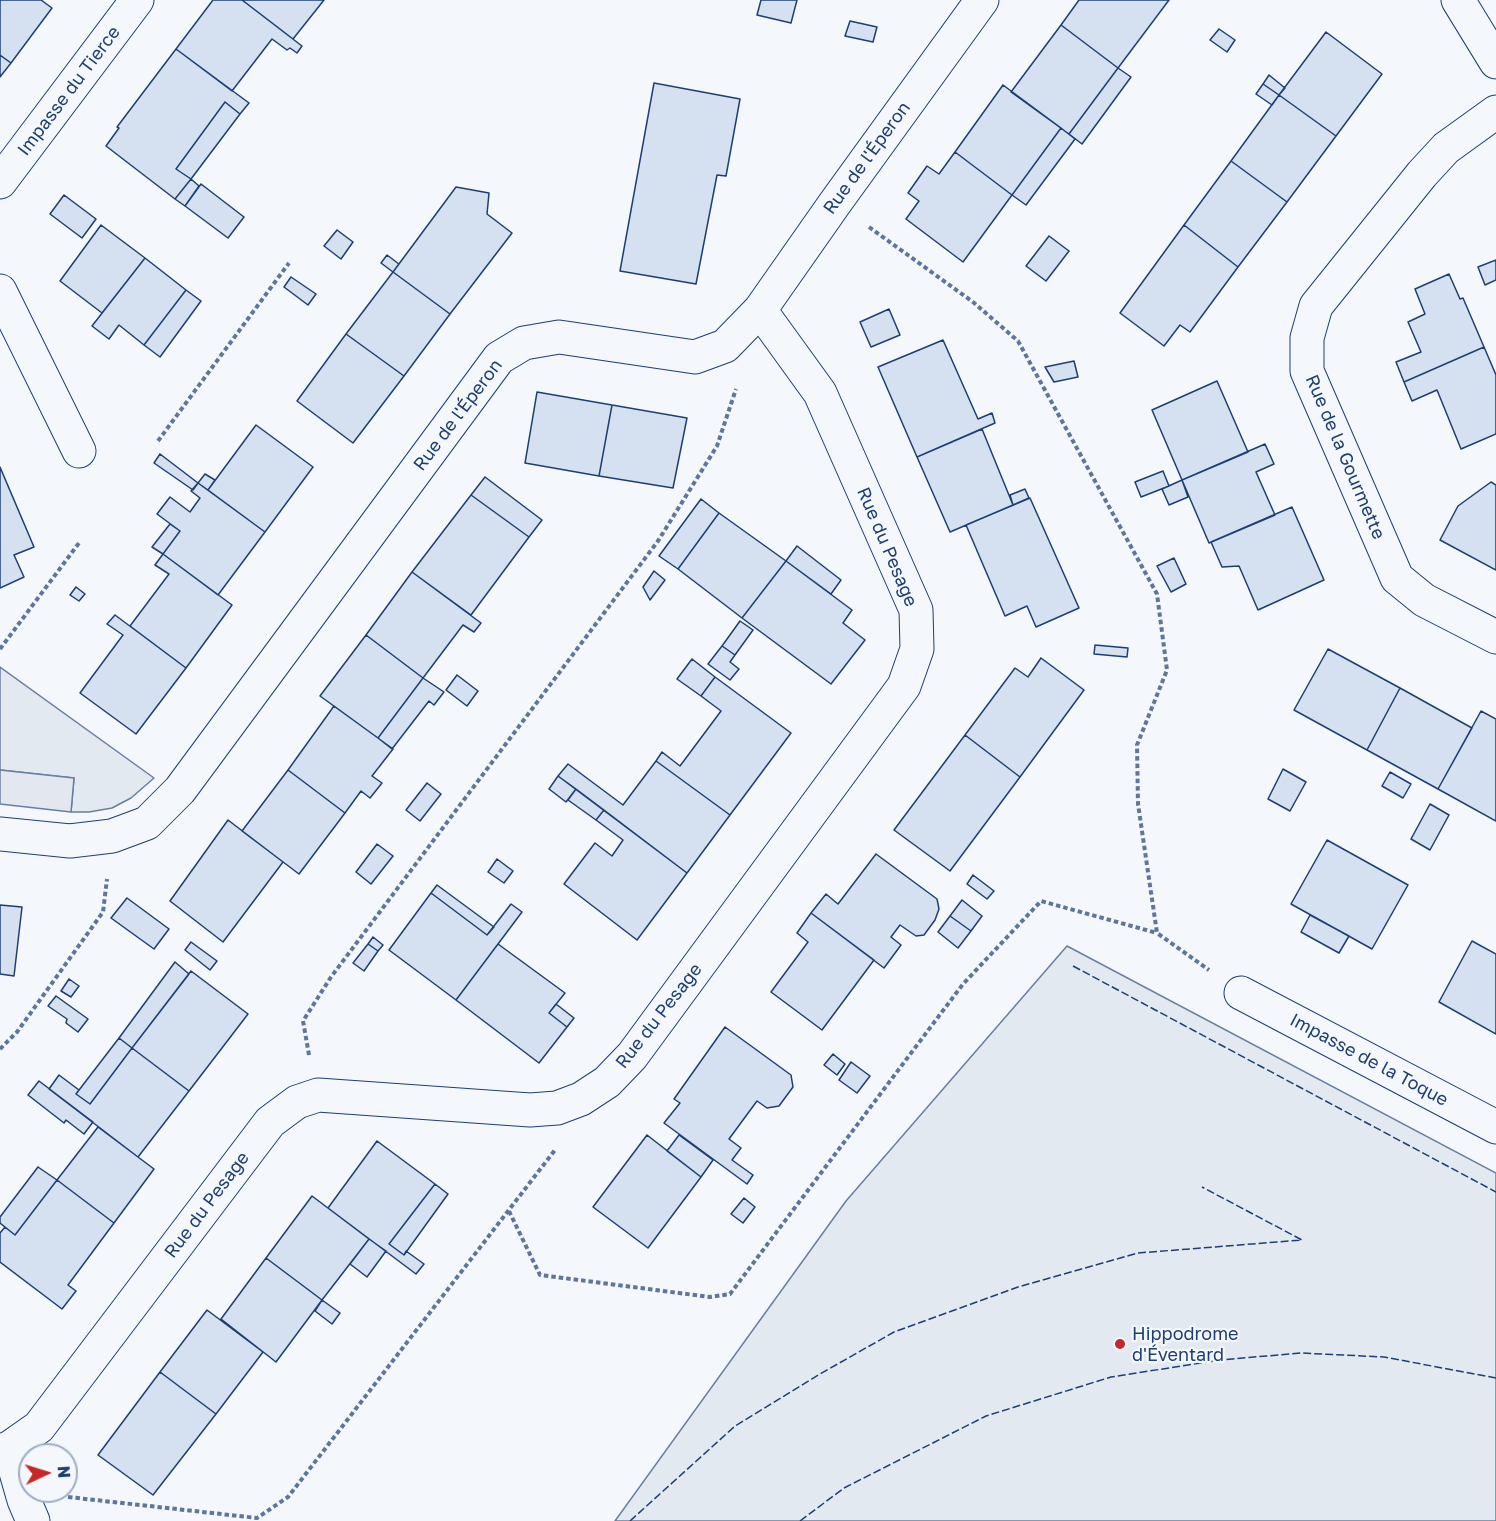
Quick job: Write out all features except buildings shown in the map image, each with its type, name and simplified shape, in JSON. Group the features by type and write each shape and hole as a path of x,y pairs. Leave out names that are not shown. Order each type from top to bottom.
{"street":[{"name":"Impasse du Tierce","path":"0,182 137,0"},
{"name":"Rue de l'Éperon","path":"0,834 70,841 112,836 147,823 180,790 499,358 524,343 559,337 695,357 725,346 760,310 982,0"},
{"path":"1458,0 1496,62"},
{"name":"Rue de la Gourmette","path":"1496,112 1446,148 1422,174 1316,306 1307,338 1307,371 1397,578 1424,600 1496,637"},
{"path":"0,291 79,452"},
{"name":"Rue du Pesage","path":"5,1449 39,1427 270,1122 297,1102 318,1095 530,1110 557,1107 581,1100 607,1082 632,1056 904,686 917,649 916,610 820,393 760,310"},
{"name":"Impasse de la Toque","path":"1241,993 1496,1127"},
{"path":"5,1449 28,1510"}],"path":[{"path":"863,223 973,302 1018,341 1157,594 1167,670 1137,745 1138,804 1157,933"},
{"path":"158,441 289,263"},
{"path":"311,1063 303,1021 330,977 658,541 717,446 736,389"},
{"path":"0,649 79,543"},
{"path":"0,1049 17,1032 103,912 112,836"},
{"path":"509,1211 540,1275 710,1298 730,1294 963,984 1041,901 1157,933 1241,993"},
{"path":"28,1510 63,1496 256,1518 288,1497 569,1132 581,1100"}],"shaded area":[{"path":"0,667 154,778 131,798 112,808 71,812 74,778 0,770"},
{"path":"0,770 74,778 71,812 0,804"},
{"name":"Hippodrome d'Éventard","path":"1067,946 1496,1173 1496,1521 615,1521 846,1201"}],"fence":[{"path":"1073,966 1496,1192"},
{"path":"630,1521 735,1426 894,1332 1018,1287 1138,1253 1302,1240 1202,1187"},
{"path":"800,1521 844,1488 986,1416 1111,1377 1220,1360 1301,1353 1384,1357 1496,1378"}],"place":[{"name":"Hippodrome d'Éventard","path":"1120,1344"}]}
